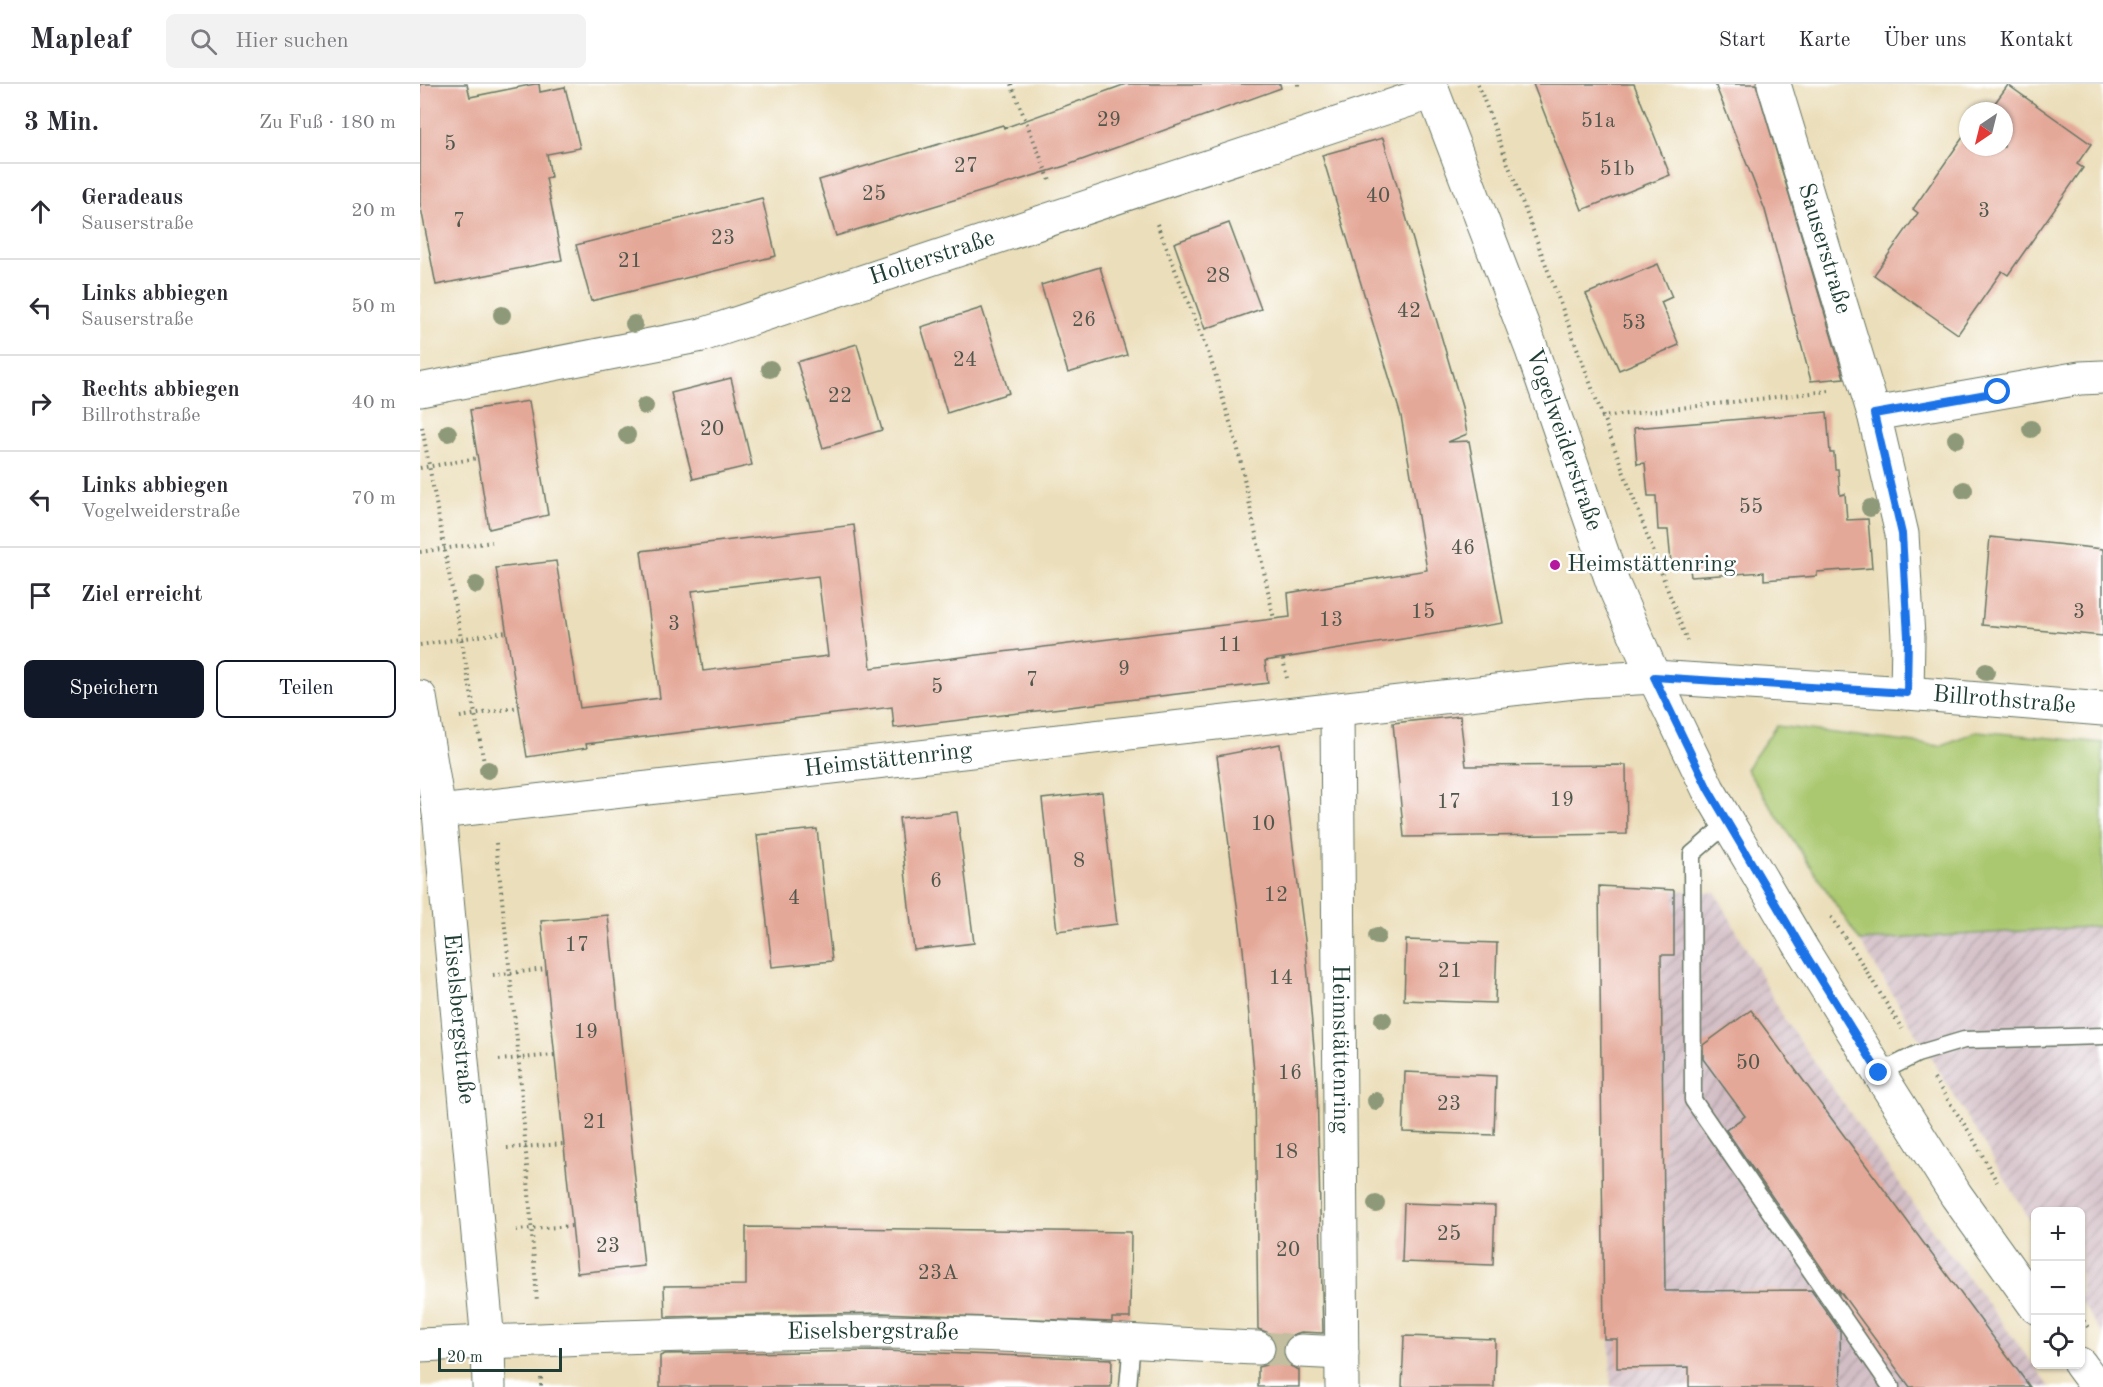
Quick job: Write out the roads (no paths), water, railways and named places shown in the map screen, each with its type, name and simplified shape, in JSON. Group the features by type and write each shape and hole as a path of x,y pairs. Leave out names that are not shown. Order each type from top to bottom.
{"street":[{"name":"Sauserstraße","path":"1774,84 1870,400 1902,534 1908,637 1907,693"},
{"name":"Holterstraße","path":"420,390 702,335 1143,189 1432,88"},
{"name":"Vogelweiderstraße","path":"1432,88 1528,339 1612,584 1708,789 1879,1073 1956,1195 2031,1300"},
{"path":"1870,400 2103,376"},
{"name":"Billrothstraße","path":"1654,677 1907,693 2103,709"},
{"name":"Heimstättenring","path":"439,812 1583,681 1654,677"},
{"name":"Eiselsbergstraße","path":"422,710 439,812 488,1342 489,1387"},
{"name":"Heimstättenring","path":"1336,710 1342,1387"},
{"name":"Eiselsbergstraße","path":"488,1342 884,1332 1258,1348"},
{"path":"420,1345 488,1342"},
{"path":"1301,1351 1342,1353"},
{"path":"2083,1369 2097,1387"}],"lane":[{"path":"1728,823 1692,854 1693,1100 1891,1387"},
{"path":"1879,1073 1917,1054 1964,1040 2103,1036"},
{"path":"1128,1387 1132,1341"}],"tunnel":[{"path":"1258,1348 1301,1351"}],"place":[{"name":"Heimstättenring","path":"1555,565"}]}
